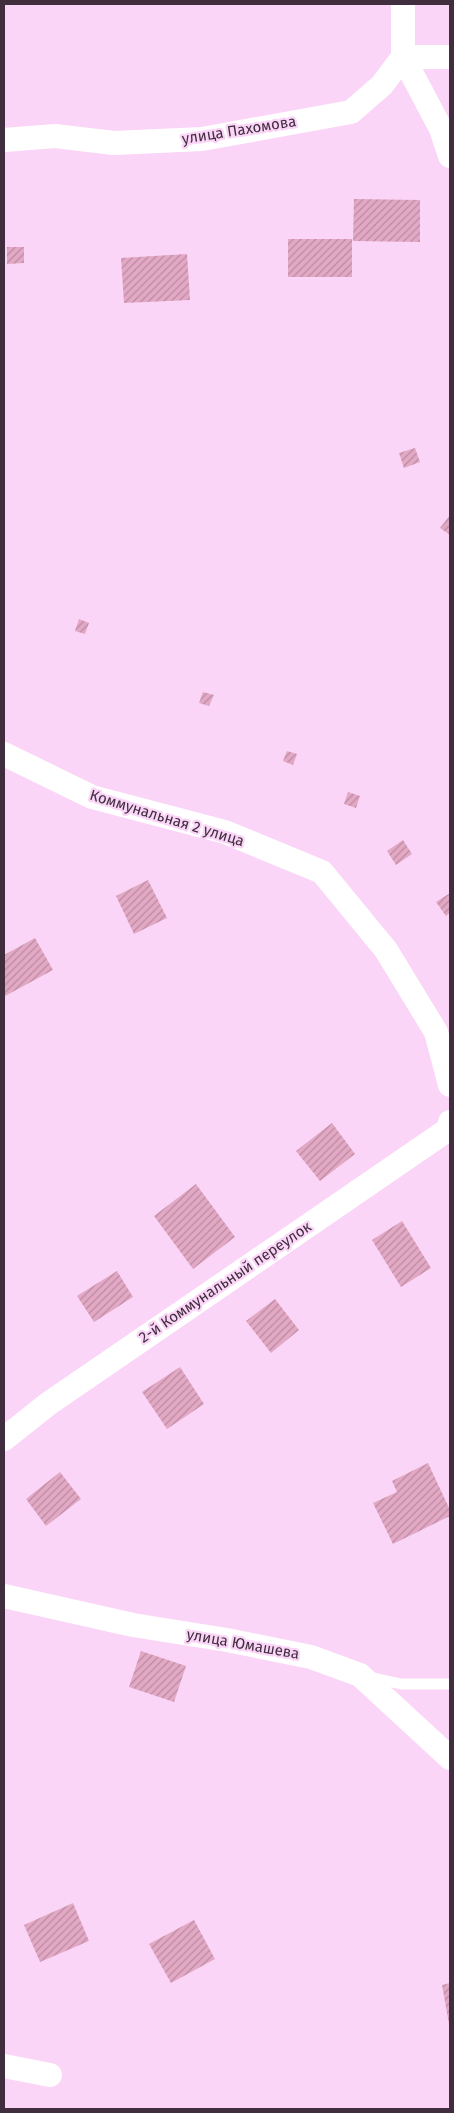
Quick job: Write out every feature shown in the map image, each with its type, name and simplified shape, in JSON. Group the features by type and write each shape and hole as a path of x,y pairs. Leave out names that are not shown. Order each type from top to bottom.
{"street":[{"path":"403,4 403,57 441,130 450,156"},
{"path":"403,57 450,57"},
{"name":"улица Пахомова","path":"4,140 55,136 114,144 202,139 350,112 382,85 403,57"},
{"name":"Коммунальная 2 улица","path":"4,754 92,797 225,832 322,872 386,950 436,1032 450,1085"},
{"name":"2-й Коммунальный переулок","path":"4,1439 48,1404 449,1125"},
{"name":"улица Юмашева","path":"4,1596 132,1625 227,1640 311,1657 360,1675 450,1758"},
{"path":"4,2066 50,2075"}],"lane":[{"path":"360,1675 401,1684 450,1684"}],"building":[{"path":"354,199 420,200 420,242 353,241"},
{"path":"288,239 352,239 352,277 288,277"},
{"path":"7,247 24,247 24,263 7,264"},
{"path":"187,254 190,300 124,303 121,258"},
{"path":"415,448 420,462 404,468 399,453"},
{"path":"450,515 450,535 440,528"},
{"path":"79,619 89,623 85,634 75,631"},
{"path":"203,692 214,695 209,706 199,703"},
{"path":"287,751 297,754 293,765 283,761"},
{"path":"348,792 360,796 356,808 344,804"},
{"path":"403,840 412,854 396,865 387,851"},
{"path":"148,880 167,918 134,934 116,896"},
{"path":"450,893 450,913 446,916 436,902"},
{"path":"35,938 53,970 5,996 4,955"},
{"path":"332,1123 355,1154 320,1181 296,1151"},
{"path":"196,1184 235,1237 193,1269 154,1216"},
{"path":"402,1221 431,1268 401,1287 372,1240"},
{"path":"117,1271 133,1297 94,1322 77,1296"},
{"path":"275,1299 299,1330 271,1353 246,1321"},
{"path":"180,1367 204,1404 167,1429 142,1392"},
{"path":"428,1463 450,1510 450,1516 393,1544 373,1503 397,1492 392,1481"},
{"path":"60,1472 81,1499 46,1526 26,1499"},
{"path":"141,1651 186,1666 174,1702 129,1687"},
{"path":"73,1903 89,1941 40,1962 24,1925"},
{"path":"194,1920 215,1959 171,1983 149,1944"},
{"path":"450,1983 450,2024 449,2024 442,1985"}]}
